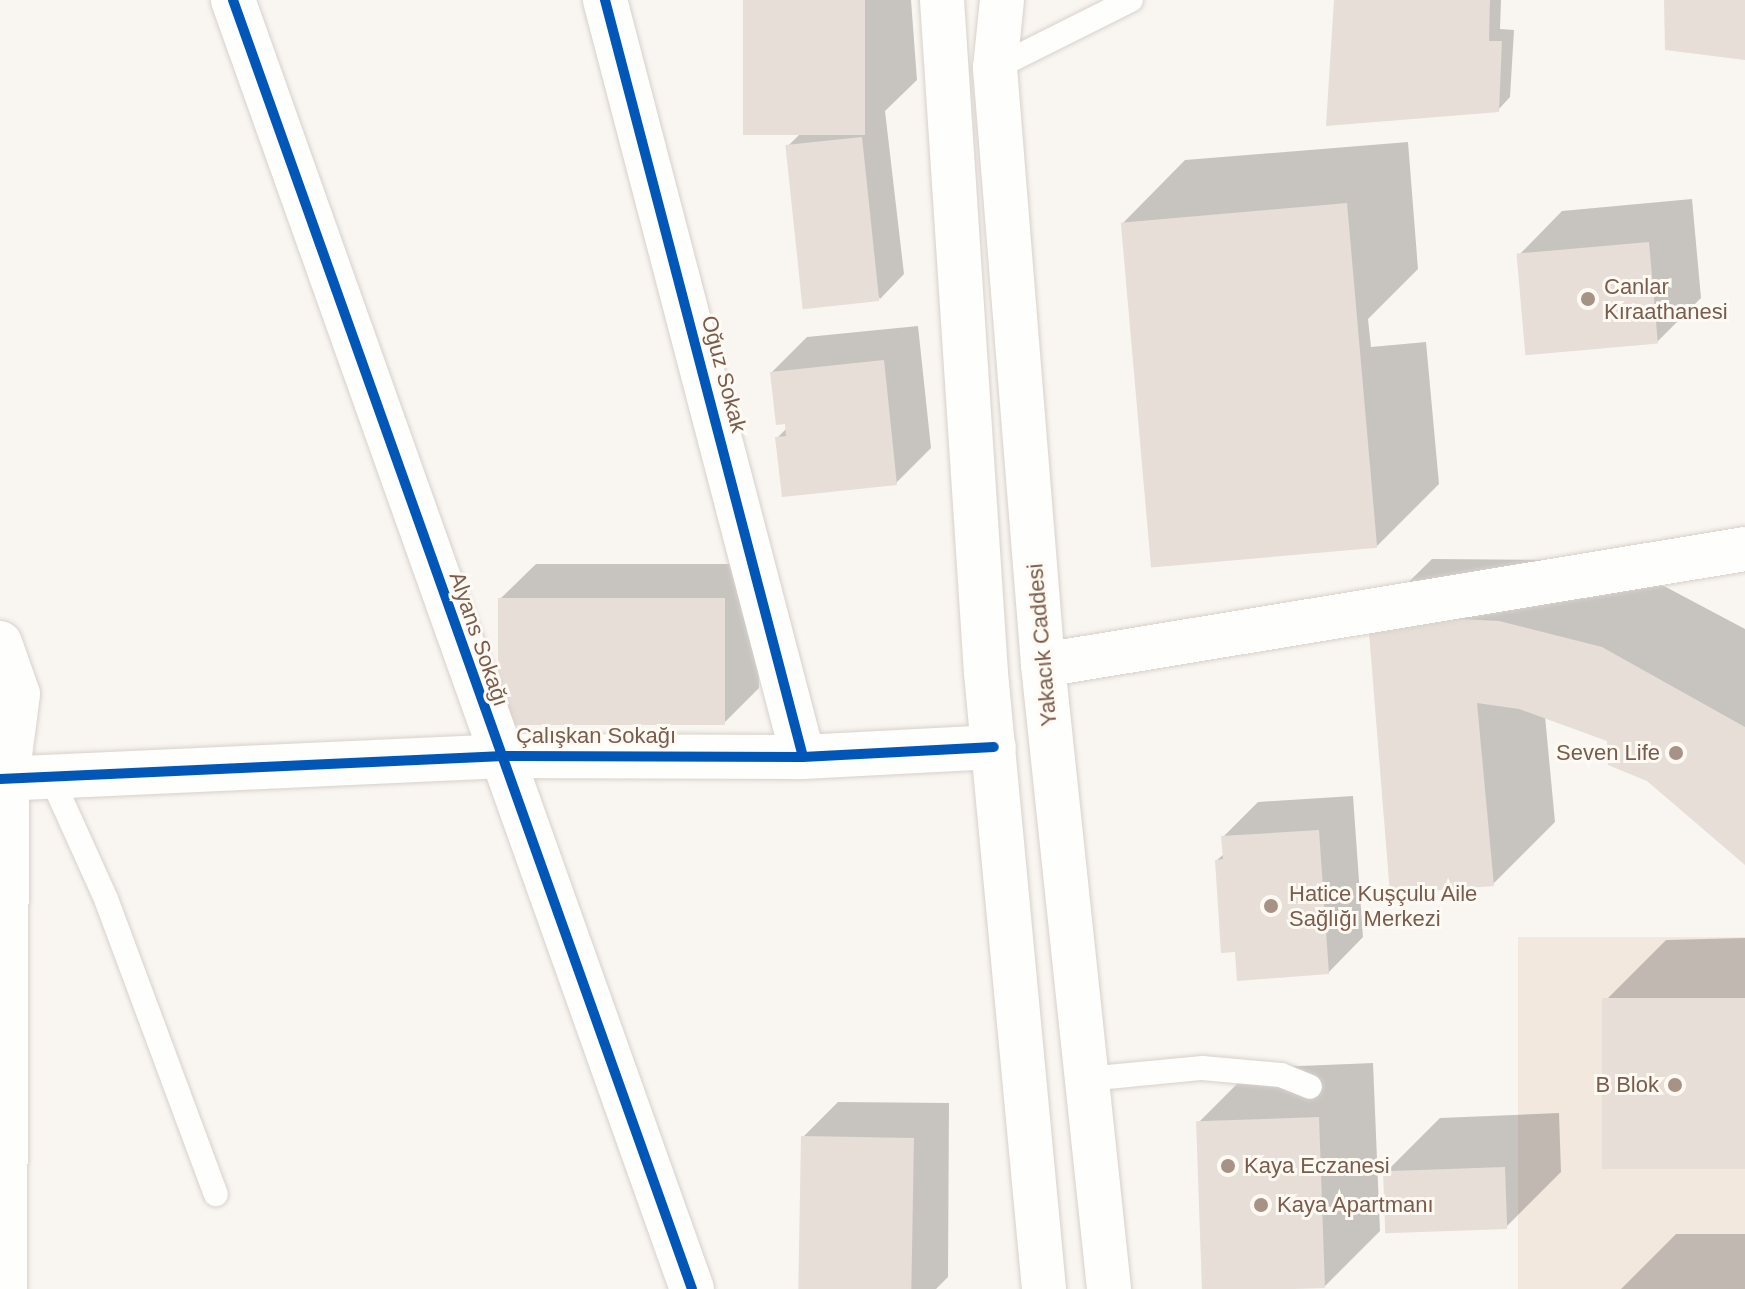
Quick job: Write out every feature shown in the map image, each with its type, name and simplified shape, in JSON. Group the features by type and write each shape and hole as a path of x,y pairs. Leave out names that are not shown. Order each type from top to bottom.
{"street":[{"name":"Alyans Sokağı","path":"233,0 498,756 692,1289"},
{"name":"Oğuz Sokak","path":"605,0 803,757"},
{"path":"942,0 994,747 1044,1289"},
{"name":"Yakacık Caddesi","path":"1002,0 995,68 1043,665 1109,1289"},
{"path":"1043,665 1745,549"},
{"path":"0,643 18,694 4,779 5,1289"},
{"name":"Çalışkan Sokağı","path":"4,779 498,756 803,757 994,747"}],"lane":[{"path":"995,68 1131,0"},
{"path":"51,777 106,899 216,1194"},
{"path":"1087,1079 1202,1068 1281,1075 1310,1087"}],"shaded area":[{"path":"1518,937 1745,937 1745,1289 1518,1289"}],"building":[{"path":"743,0 865,0 865,135 743,135"},
{"path":"1334,0 1490,0 1489,41 1502,41 1499,112 1326,126"},
{"path":"1664,0 1745,0 1745,60 1665,50"},
{"path":"862,137 879,301 803,309 785,145"},
{"path":"1347,203 1377,548 1151,567 1121,223"},
{"name":"Canlar Kıraathanesi","path":"1649,242 1658,344 1525,355 1517,254"},
{"path":"884,360 897,485 782,497 775,437 786,436 785,424 776,425 770,372"},
{"path":"498,598 725,598 725,725 498,725"},
{"name":"Seven Life","path":"1443,618 1499,621 1602,647 1745,727 1745,865 1647,781 1608,765 1607,741 1519,709 1477,703 1494,886 1390,894 1368,620"},
{"name":"Hatice Kuşçulu Aile Sağlığı Merkezi","path":"1319,830 1329,974 1237,981 1235,952 1221,953 1215,860 1223,859 1221,836"},
{"name":"B Blok","path":"1602,998 1745,998 1745,1169 1602,1169"},
{"name":"Kaya Apartmanı","path":"1319,1117 1325,1288 1202,1289 1196,1121"},
{"path":"801,1136 914,1138 911,1289 798,1289"},
{"path":"1505,1167 1507,1229 1385,1233 1383,1171"}],"cycle path":[{"path":"233,0 692,1289"},
{"path":"605,0 803,757"},
{"path":"0,779 498,756 803,757 994,747"}],"place":[{"name":"Canlar Kıraathanesi","path":"1588,299"},
{"name":"Seven Life","path":"1676,753"},
{"name":"Hatice Kuşçulu Aile Sağlığı Merkezi","path":"1271,906"},
{"name":"B Blok","path":"1675,1085"},
{"name":"Kaya Eczanesi","path":"1228,1166"},
{"name":"Kaya Apartmanı","path":"1261,1205"}]}
